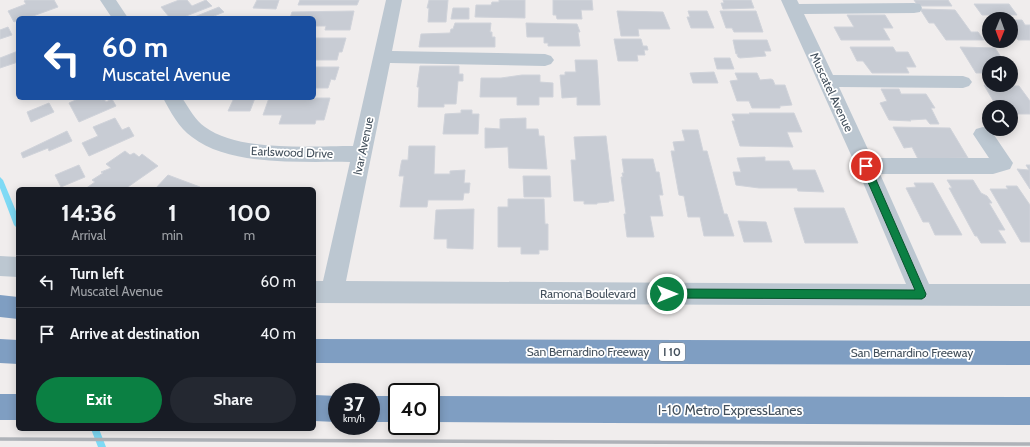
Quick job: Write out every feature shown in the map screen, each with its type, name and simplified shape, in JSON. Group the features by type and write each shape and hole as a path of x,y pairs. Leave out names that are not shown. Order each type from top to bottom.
{"highway":[{"path":"0,306 16,308"},
{"name":"San Bernardino Freeway","path":"316,351 1030,353"},
{"path":"0,407 16,407"},
{"path":"316,408 328,408"},
{"name":"I-10 Metro ExpressLanes","path":"440,409 1030,411"}],"street":[{"path":"108,0 119,16"},
{"name":"Ivar Avenue","path":"323,292 361,154 394,0"},
{"path":"791,5 914,8"},
{"name":"Muscatel Avenue","path":"791,5 866,166 922,294"},
{"path":"382,57 545,60"},
{"path":"827,81 962,82"},
{"name":"Earlswood Drive","path":"173,100 197,132 214,142 232,148 252,152 361,154"},
{"path":"866,166 993,166 1003,163 984,136"},
{"path":"0,266 16,267"},
{"name":"Ramona Boulevard","path":"323,292 1030,295"}],"building":[{"path":"54,0 58,7 33,16 16,16 16,21 14,22 8,11 26,4 24,1"},
{"path":"179,0 187,0 192,6 206,0 212,6 186,16 168,16 161,7"},
{"path":"257,0 279,0 276,9 253,8"},
{"path":"300,0 359,0 357,5 298,5"},
{"path":"429,0 448,0 446,22 428,22 429,8 427,8"},
{"path":"499,0 525,0 525,18 475,17 476,5 491,5 492,2 499,2"},
{"path":"553,0 592,0 593,10 581,10 582,19 557,19 556,15 553,15"},
{"path":"723,0 751,0 754,8 723,9 721,3 724,3"},
{"path":"914,0 948,0 952,6 918,6"},
{"path":"974,4 1009,4 1015,12 982,12 982,15"},
{"path":"219,7 224,12 214,16 197,16"},
{"path":"453,8 469,8 469,19 451,19"},
{"path":"920,9 955,10 971,32 978,32 982,40 946,40 934,23 929,23"},
{"path":"354,11 350,30 325,30 326,26 316,26 316,16 291,16 292,12"},
{"path":"617,11 663,12 670,29 638,29 639,36 621,36"},
{"path":"688,11 707,11 714,28 691,28 687,17 690,17"},
{"path":"720,11 756,11 763,32 734,32 732,28 726,28"},
{"path":"847,15 885,15 893,28 883,28 890,40 841,40 834,27 854,27"},
{"path":"1018,20 1022,20 1025,25 1030,25 1030,40 1018,40"},
{"path":"455,23 491,23 490,32 492,32 492,37 495,37 495,47 419,47 421,34 450,33"},
{"path":"526,23 577,24 580,32 578,32 580,46 548,46 548,43 544,43 544,37 527,37"},
{"path":"8,27 12,35 0,39 0,30"},
{"path":"316,38 346,38 342,52 339,52 337,60 316,60"},
{"path":"614,39 641,39 643,46 647,46 648,50 644,50 645,55 637,55 638,61 618,61"},
{"path":"733,40 767,40 771,51 764,51 766,56 740,58 737,55 738,54 736,54"},
{"path":"850,47 893,47 896,52 908,52 916,67 906,67 909,73 872,73 863,61 857,61"},
{"path":"960,47 995,48 1000,56 982,56 982,73 976,73"},
{"path":"16,52 16,63 0,68 0,58"},
{"path":"714,58 730,58 734,69 717,69"},
{"path":"575,60 597,60 600,105 577,105 577,97 562,98 560,75 565,75 565,72 576,72"},
{"path":"420,66 459,66 459,74 463,74 463,81 458,81 456,104 444,104 444,107 418,107 419,87 417,87"},
{"path":"316,67 339,67 335,80 331,79 328,88 316,88"},
{"path":"714,72 718,83 693,83 690,73"},
{"path":"735,73 757,73 760,80 771,79 775,85 785,85 792,105 780,106 780,108 752,108 749,101 737,101 730,81 738,80"},
{"path":"522,75 540,75 540,82 553,83 553,97 539,97 539,105 517,105 517,97 480,97 481,78 501,78"},
{"path":"1019,86 1030,101 1030,114 1018,114 1018,100 993,100 988,92 1018,92"},
{"path":"881,89 899,89 901,94 926,94 935,108 931,108 939,124 930,124 926,119 910,120 911,121 889,120 880,103 887,101"},
{"path":"316,98 330,98 324,120 316,120 315,124 279,124 282,115 263,115 268,100 316,100"},
{"path":"76,100 105,100 106,102 113,100 116,106 79,122 69,103"},
{"path":"233,100 254,100 250,111 228,111"},
{"path":"49,103 54,112 31,122 27,112"},
{"path":"461,110 472,110 472,114 479,114 478,134 443,134 445,114 461,113"},
{"path":"749,113 794,113 802,132 787,132 793,147 740,146 732,121 735,121 732,114 750,114"},
{"path":"115,118 122,130 129,127 134,136 89,156 82,143 98,136 93,127"},
{"path":"526,118 526,129 538,129 539,136 544,136 547,169 509,168 508,147 485,148 485,128 500,129 500,119"},
{"path":"893,127 950,128 968,158 918,159 912,147 904,148"},
{"path":"682,130 698,130 703,151 707,151 724,214 727,214 734,236 704,236 700,217 688,217 684,196 679,195 671,151 675,151 673,142 685,141"},
{"path":"67,131 72,141 49,151 48,148 23,158 21,153"},
{"path":"606,136 614,201 597,204 584,204 584,201 574,201 571,160 576,160 574,137"},
{"path":"409,146 435,146 434,174 450,174 450,171 465,170 464,183 470,183 469,193 464,193 463,200 428,200 427,207 400,207 404,176 399,176 402,160 408,160"},
{"path":"125,151 130,155 134,153 139,157 142,154 158,166 128,187 88,187 95,182 92,180 103,173 101,172 111,168 106,164"},
{"path":"765,157 765,161 789,161 793,170 815,170 824,192 798,191 797,188 759,188 736,185 733,172 741,172 737,158"},
{"path":"622,159 653,159 656,172 659,172 663,195 659,195 663,216 650,216 654,237 627,237 624,214 626,214 621,177 623,177 622,173 624,173"},
{"path":"79,165 85,177 61,187 55,175"},
{"path":"1026,165 1030,165 1030,189 1017,169 1029,170"},
{"path":"168,175 200,187 157,187"},
{"path":"523,176 550,176 551,197 524,197"},
{"path":"947,180 973,180 981,193 987,196 992,203 989,203 1005,230 998,230 1006,243 981,243 977,236 975,236 949,188 952,188"},
{"path":"914,183 933,183 962,235 935,235 929,222 923,222 906,188 916,187"},
{"path":"1006,186 1017,186 1030,205 1030,242 1021,242 990,189 1008,189"},
{"path":"508,199 544,199 545,224 548,224 548,250 539,250 539,254 521,254 521,247 498,247 498,207 508,207"},
{"path":"794,208 844,208 858,243 805,243"},
{"path":"474,209 473,249 447,248 447,239 434,239 436,210"},
{"path":"738,221 766,222 772,242 744,242"}],"waterway":[{"path":"0,180 16,220"},
{"path":"96,431 102,447"}],"railway":[{"path":"0,439 1030,444"}],"route":[{"path":"667,294 922,294 908,266 866,166"}]}
